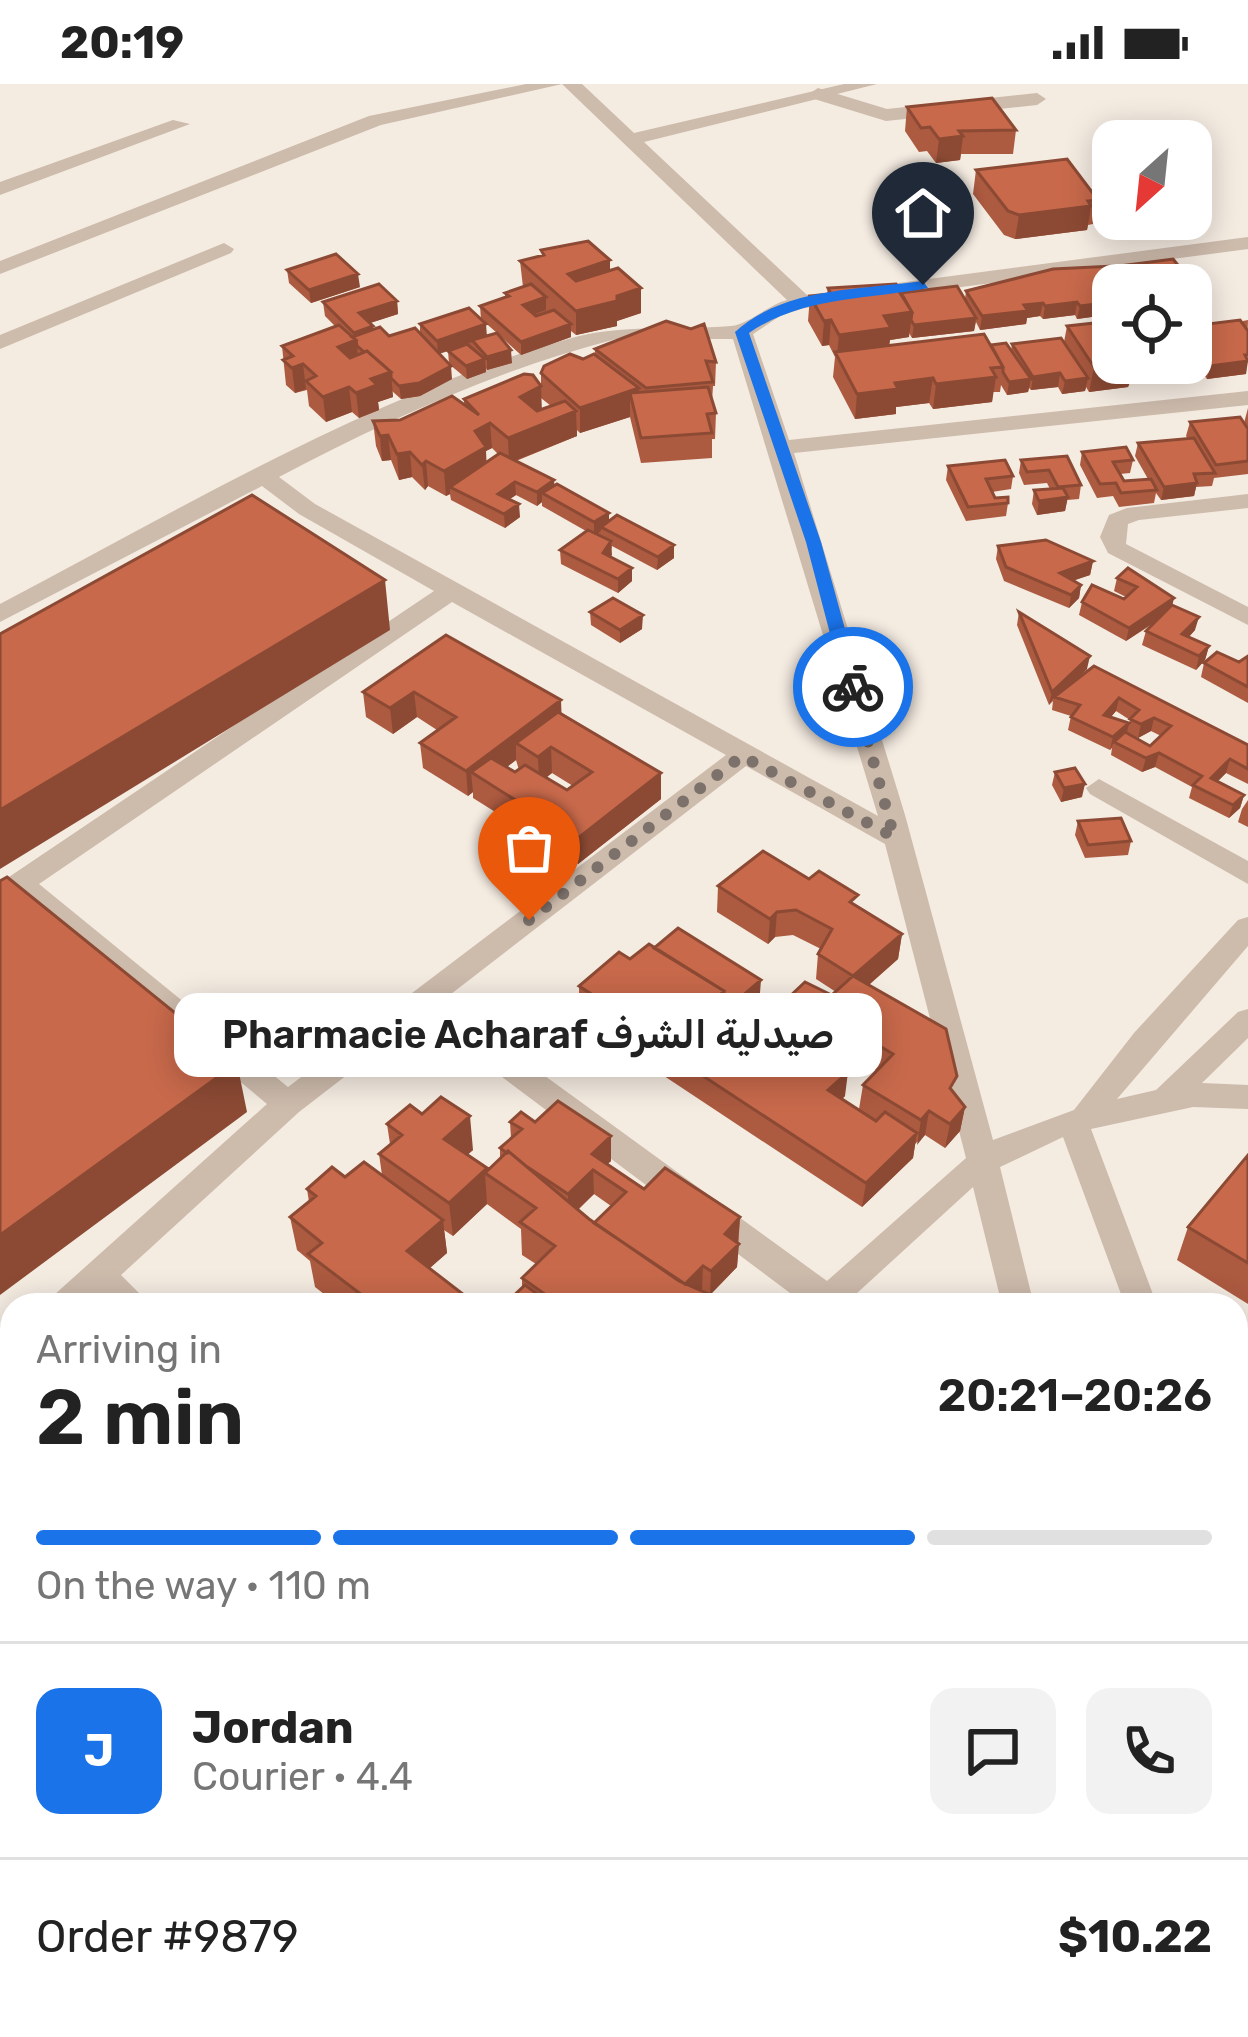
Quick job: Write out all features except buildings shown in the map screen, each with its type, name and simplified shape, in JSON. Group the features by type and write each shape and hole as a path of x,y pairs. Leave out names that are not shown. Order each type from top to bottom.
{"street":[{"path":"0,268 376,120 553,84"},
{"path":"572,84 802,302"},
{"path":"628,140 868,84"},
{"path":"818,94 886,115 1036,98"},
{"path":"0,189 179,124"},
{"path":"0,614 366,422 572,344 646,330 742,332 772,311 802,302 1248,243"},
{"path":"0,344 224,249"},
{"path":"742,332 813,542 1015,1293"},
{"path":"782,448 1248,398"},
{"path":"261,474 308,509 894,837"},
{"path":"1248,501 1136,513 1117,520 1112,537 1116,548 1248,617"},
{"path":"288,1104 11,890 451,591"},
{"path":"81,1293 288,1104 742,756"},
{"path":"1100,788 1248,874"},
{"path":"1079,1121 1248,927"},
{"path":"422,1001 813,1293"},
{"path":"1165,1100 1248,1020"},
{"path":"835,1293 983,1162 1025,1139 1165,1100 1240,1099"},
{"path":"1079,1121 1138,1293"},
{"path":"100,1277 119,1293"}],"way so far":[{"path":"529,920 742,756 894,837 853,687"}],"place":[{"name":"Pharmacie Acharaf صيدلية الشرف","path":"529,920"}],"route":[{"path":"853,687 813,542 742,332 772,311 802,302 923,285"}]}
